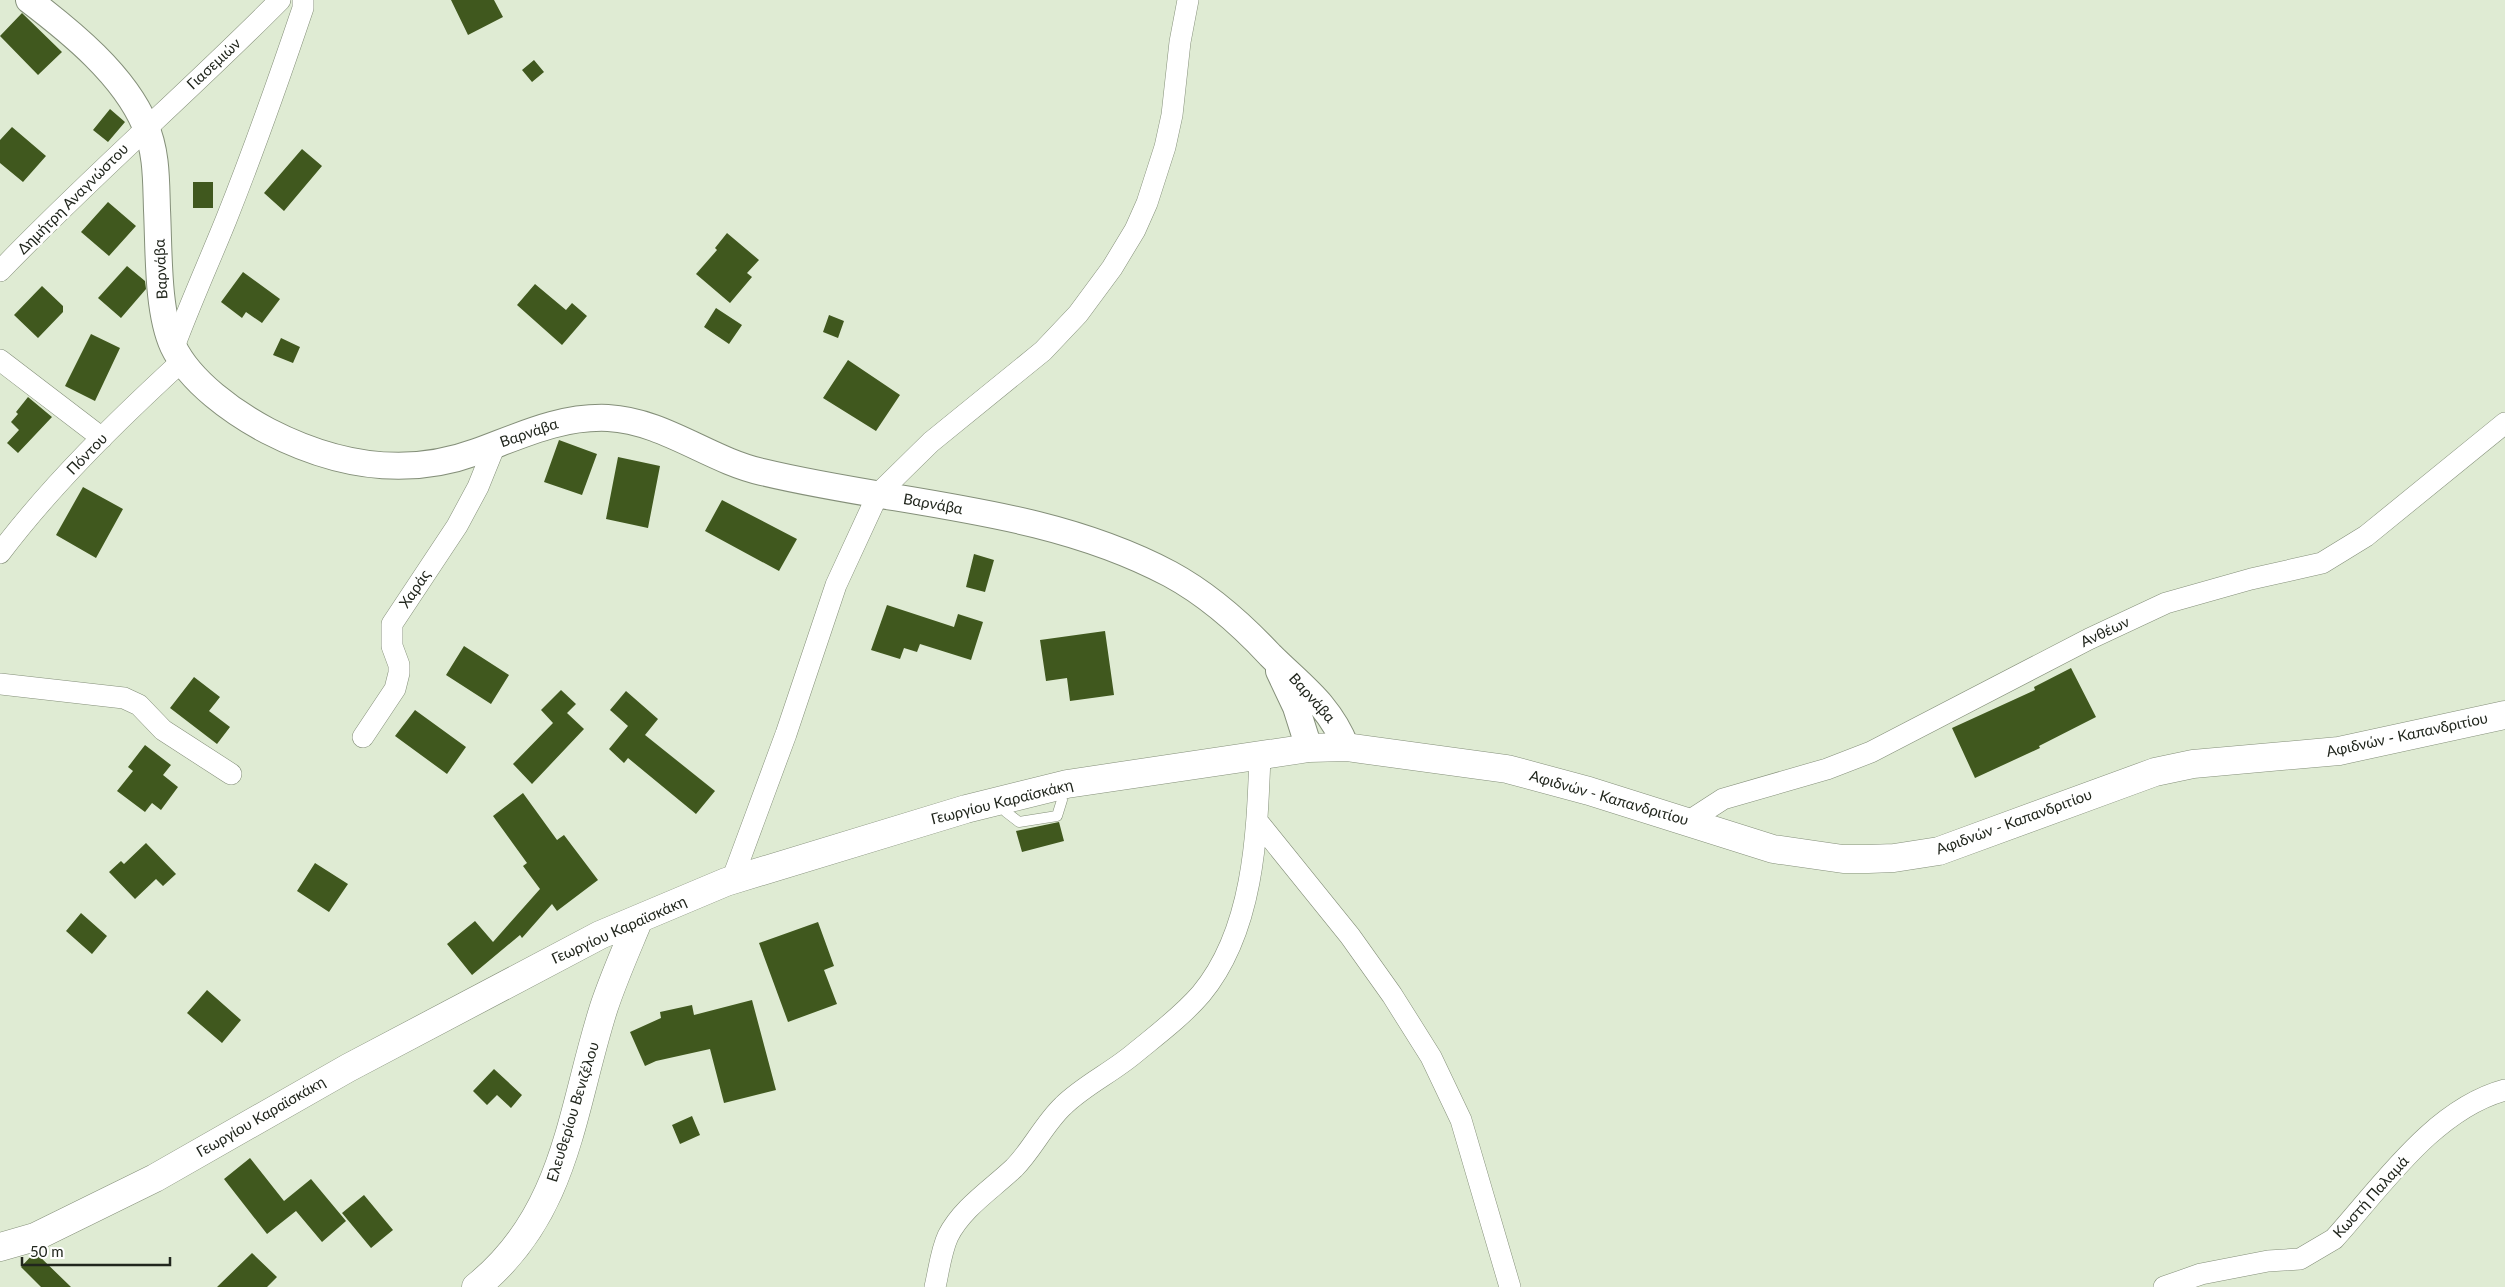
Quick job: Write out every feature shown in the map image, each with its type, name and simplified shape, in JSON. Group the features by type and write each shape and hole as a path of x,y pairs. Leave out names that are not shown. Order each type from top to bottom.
{"main road":[{"name":"Αφιδνών - Καπανδριτίου","path":"1260,756 1309,748 1346,747 1507,769 1689,821 1773,849 1843,859 1916,856 1939,851 1986,835 2109,787 2155,772 2193,764 2339,751 2505,715"},
{"name":"Γεωργίου Καραϊσκάκη","path":"0,1247 35,1237 155,1178 348,1068 492,990 600,935 732,880 966,809 1058,786 1260,756"},
{"name":"Ελευθερίου Βενιζέλου","path":"476,1287 515,1251 531,1227 555,1178 604,1007 639,919"}],"street":[{"name":"Βαρνάβα","path":"29,0 54,19 124,87 146,126 156,167 163,307 178,354 213,394 271,432 350,461 380,466 440,464 496,445 537,428 563,421 610,418 654,428 753,470 806,483 1022,520 1062,531 1146,563 1173,576 1228,615 1316,697 1337,726 1346,747"},
{"name":"Γιασεμιών","path":"146,126 233,48 280,0"},
{"path":"178,354 190,302 226,220 278,82 303,8 303,0"},
{"path":"732,880 786,734 836,585 878,494 931,442 1043,351 1078,314 1112,268 1135,230 1147,203 1165,146 1172,115 1180,42 1188,0"},
{"name":"Δημήτρη Αναγνώστου","path":"0,271 146,126"},
{"name":"Πόντου","path":"0,552 20,526 178,354"},
{"path":"0,360 102,438"},
{"name":"Ανθέων","path":"1689,821 1723,800 1827,769 1870,752 2089,639 2166,604 2251,579 2322,563 2366,536 2505,424"},
{"name":"Χαράς","path":"363,737 395,689 400,673 392,646 392,624 458,526 478,487 496,445"},
{"name":"Βαρνάβα","path":"1270,655 1296,707 1309,748"},
{"path":"0,684 124,698 139,705 163,730 231,774"},
{"path":"935,1287 948,1236 962,1214 1015,1167 1062,1106 1122,1064 1182,1013 1200,995 1216,973 1236,931 1247,885 1258,822 1260,756"},
{"path":"1258,822 1350,936 1392,995 1431,1056 1462,1120 1510,1287"},
{"name":"Κωστή Παλαμά","path":"2164,1287 2201,1274 2268,1261 2300,1259 2318,1251 2334,1239 2425,1136 2457,1110 2484,1096 2505,1090"}],"lane":[{"path":"1006,812 1019,822 1057,816 1062,800"}],"building":[{"path":"451,0 494,0 503,17 468,35"},
{"path":"22,13 62,52 38,75 0,36"},
{"path":"534,60 544,72 532,82 522,70"},
{"path":"110,109 125,122 108,142 93,130"},
{"path":"12,127 46,156 23,182 0,163 0,140"},
{"path":"302,149 322,166 284,211 264,193"},
{"path":"193,182 213,182 213,208 193,208"},
{"path":"108,202 136,226 109,256 81,232"},
{"path":"727,233 759,260 747,273 752,277 730,303 696,274 717,250 715,248"},
{"path":"127,266 145,281 146,289 121,318 98,298"},
{"path":"243,272 280,299 262,323 246,312 242,318 221,302"},
{"path":"535,284 566,310 572,303 587,316 562,345 517,305"},
{"path":"42,286 63,306 63,312 38,338 14,315"},
{"path":"716,308 742,325 729,344 704,327"},
{"path":"829,315 844,321 838,338 823,332"},
{"path":"91,334 120,348 95,401 65,386"},
{"path":"281,338 300,347 293,363 273,355"},
{"path":"848,360 900,395 876,431 823,398"},
{"path":"28,397 52,417 18,453 7,443 19,430 11,422"},
{"path":"559,440 597,454 582,495 544,482"},
{"path":"618,457 660,466 648,528 606,519"},
{"path":"83,487 123,509 96,558 56,535"},
{"path":"722,500 797,539 779,571 705,531"},
{"path":"974,554 994,560 985,592 966,587"},
{"path":"887,605 954,627 958,614 983,622 971,660 920,644 917,652 904,648 900,659 871,650"},
{"path":"1105,631 1114,695 1070,701 1067,678 1046,681 1040,640"},
{"path":"464,646 509,675 491,704 446,675"},
{"path":"2071,668 2096,717 2039,746 2040,748 1975,778 1952,728 2035,690 2034,687"},
{"path":"194,677 220,697 209,711 230,727 217,744 170,708"},
{"path":"561,690 576,704 567,713 584,729 532,784 513,764 553,723 541,710"},
{"path":"626,691 658,719 645,735 715,791 696,814 628,758 624,763 609,749 628,726 610,710"},
{"path":"415,710 466,747 447,774 395,736"},
{"path":"145,745 171,765 163,775 178,787 161,810 152,803 145,812 117,791 133,771 128,767"},
{"path":"523,793 557,840 564,835 598,880 557,911 552,904 522,938 520,935 472,975 447,944 475,921 493,942 540,889 523,866 527,863 493,816"},
{"path":"1059,822 1064,841 1022,852 1016,831"},
{"path":"146,843 176,874 163,886 156,879 135,899 109,872 121,861 124,864"},
{"path":"315,863 348,884 329,912 297,891"},
{"path":"81,913 107,936 92,954 66,931"},
{"path":"818,922 834,966 824,970 837,1004 788,1022 759,943"},
{"path":"207,990 241,1020 222,1043 187,1013"},
{"path":"752,1000 776,1090 724,1103 710,1049 656,1061 645,1066 630,1032 661,1018 660,1012 692,1005 694,1015"},
{"path":"494,1069 522,1095 511,1108 497,1095 487,1105 473,1091"},
{"path":"692,1116 700,1135 680,1144 672,1125"},
{"path":"250,1158 284,1201 311,1179 346,1221 322,1242 296,1211 267,1234 224,1179"},
{"path":"364,1195 393,1230 371,1248 342,1213"},
{"path":"34,1253 71,1287 41,1287 21,1267"},
{"path":"252,1253 277,1277 267,1287 217,1287"}]}
